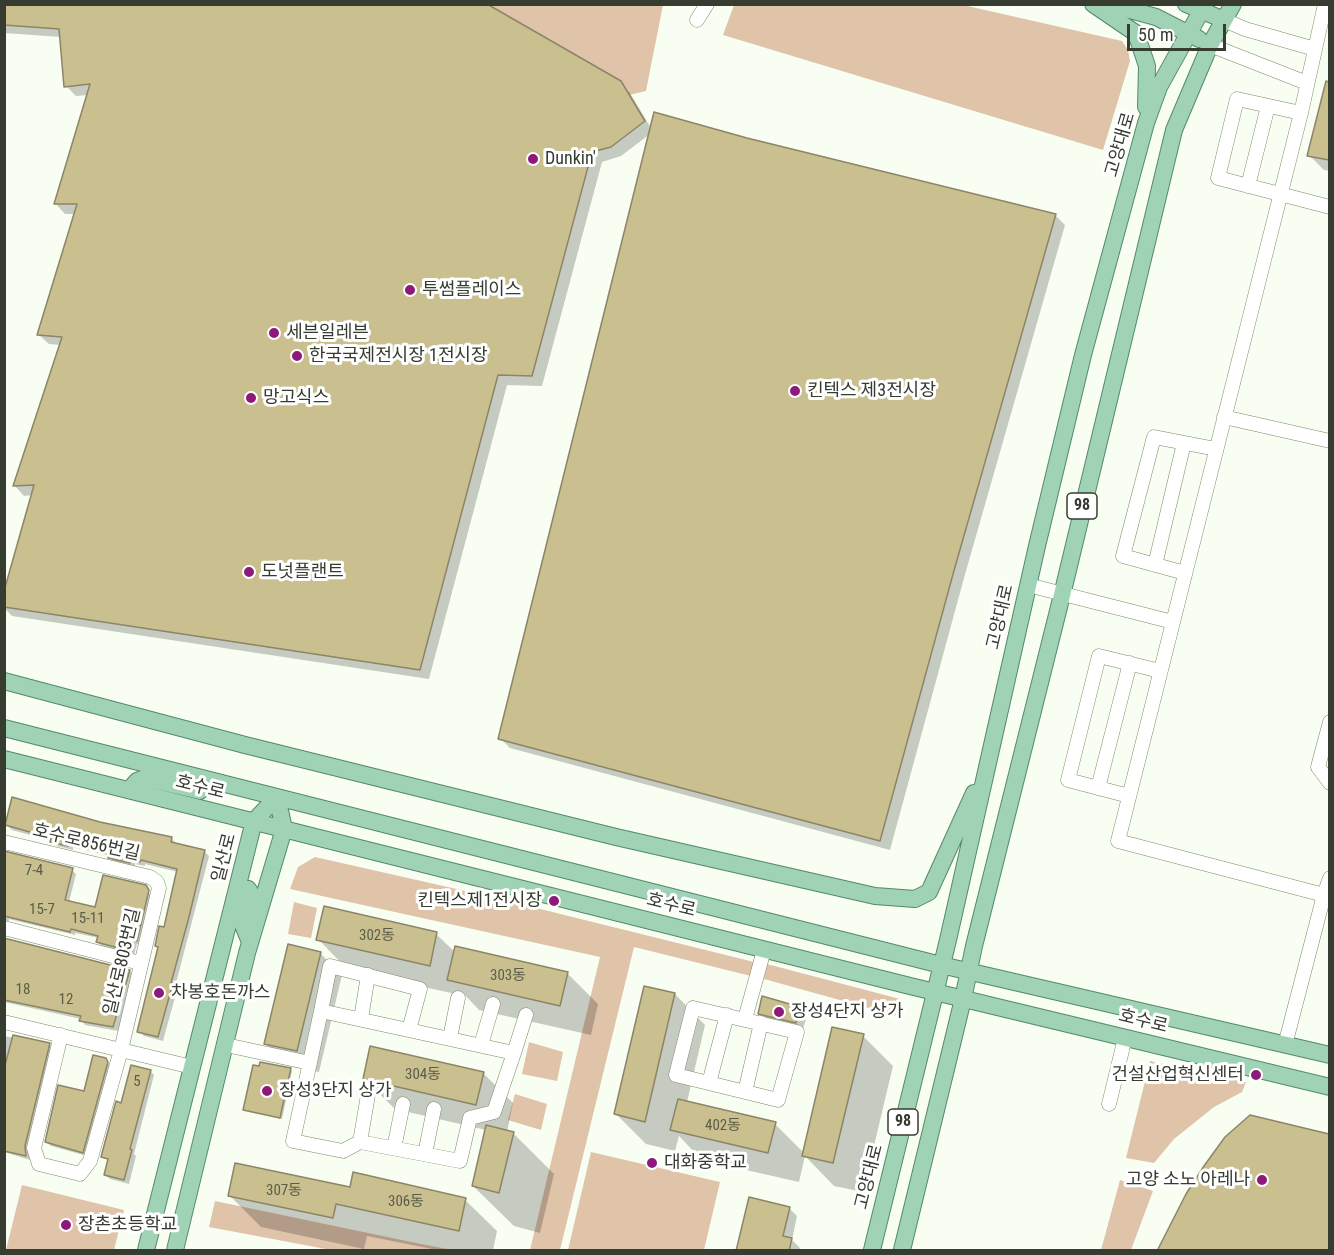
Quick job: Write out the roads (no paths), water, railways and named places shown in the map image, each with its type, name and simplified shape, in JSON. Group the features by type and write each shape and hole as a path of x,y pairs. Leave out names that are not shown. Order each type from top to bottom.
{"main road":[{"path":"1093,4 1134,32 1138,39 1147,66 1146,123"},
{"path":"1108,4 1156,17 1210,45"},
{"path":"1186,4 1204,7 1224,20"},
{"name":"98","path":"902,1251 968,971 1174,130 1210,45 1233,4"},
{"name":"고양대로","path":"872,1251 935,993 1083,355 1146,123 1159,87 1204,7"},
{"path":"4,681 234,743 616,837 864,894 895,898 915,899 929,892 988,762"},
{"name":"호수로","path":"4,728 941,965 1329,1055"},
{"name":"호수로","path":"4,759 935,993 1329,1087"},
{"path":"129,790 137,781 145,778 200,791 204,786 198,778"},
{"path":"175,1251 250,942 284,829 277,797"},
{"name":"일산로","path":"146,1251 254,821 277,797"},
{"path":"234,900 244,890 248,889 250,892 243,925 250,942"}],"street":[{"path":"695,4 697,20"},
{"path":"697,20 700,4"},
{"path":"697,20 707,4"},
{"path":"1324,896 1118,841 1301,113 1325,4"},
{"path":"1224,20 1245,29 1315,49"},
{"path":"1210,45 1307,82"},
{"path":"1301,113 1237,99 1218,178 1329,207"},
{"path":"1248,186 1268,106"},
{"path":"1224,417 1329,441"},
{"path":"1185,573 1122,556 1154,436 1216,449"},
{"path":"1155,565 1184,443"},
{"path":"1028,585 1173,622"},
{"path":"1129,796 1068,780 1099,656 1160,671"},
{"path":"1098,788 1130,663"},
{"path":"1329,722 1318,767 1329,783"},
{"name":"호수로856번길","path":"4,842 150,877 157,882"},
{"path":"1285,1045 1329,878"},
{"name":"일산로803번길","path":"62,1035 34,1148 39,1164 80,1174 90,1161 121,1050 159,888 157,882"},
{"path":"4,928 140,963"},
{"path":"745,1019 764,950"},
{"path":"409,1030 420,988 330,966 293,1141 343,1151 360,1142 460,1161 470,1118 494,1112 526,1015"},
{"path":"361,1019 368,975"},
{"path":"450,1038 458,998"},
{"path":"482,1045 493,1004"},
{"path":"693,1008 745,1019 796,1032 778,1100 676,1075 693,1008"},
{"path":"321,1011 514,1053"},
{"path":"709,1083 726,1015"},
{"path":"5,1022 192,1067"},
{"path":"745,1092 761,1023"},
{"path":"1109,1104 1125,1038"},
{"path":"226,1045 310,1064"},
{"path":"360,1142 368,1095"},
{"path":"394,1148 403,1104"},
{"path":"425,1154 434,1109"}],"place":[{"name":"Dunkin'","path":"533,159"},
{"name":"투썸플레이스","path":"410,290"},
{"name":"세븐일레븐","path":"274,333"},
{"name":"한국국제전시장 1전시장","path":"297,356"},
{"name":"킨텍스 제3전시장","path":"795,391"},
{"name":"망고식스","path":"251,398"},
{"name":"도넛플랜트","path":"249,572"},
{"name":"킨텍스제1전시장","path":"554,901"},
{"name":"차봉호돈까스","path":"159,993"},
{"name":"장성4단지 상가","path":"779,1012"},
{"name":"건설산업혁신센터","path":"1256,1075"},
{"name":"장성3단지 상가","path":"267,1091"},
{"name":"대화중학교","path":"652,1163"},
{"name":"고양 소노 아레나","path":"1262,1180"},
{"name":"장촌초등학교","path":"66,1225"}]}
